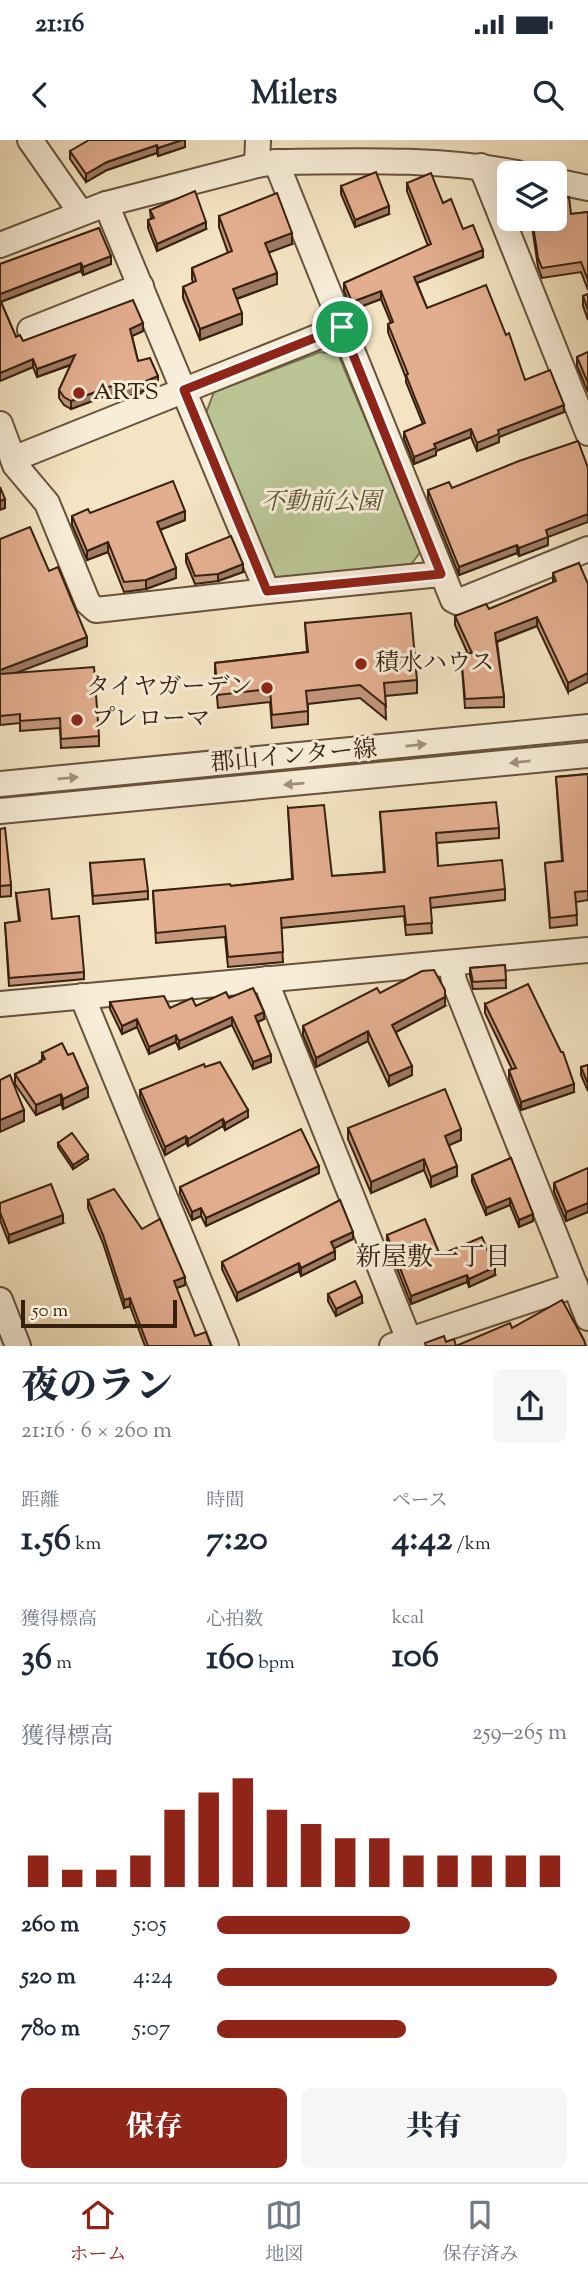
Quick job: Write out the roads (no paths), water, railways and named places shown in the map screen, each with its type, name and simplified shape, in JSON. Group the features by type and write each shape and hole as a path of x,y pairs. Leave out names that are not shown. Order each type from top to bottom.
{"street":[{"path":"30,140 81,214"},
{"path":"258,140 342,327 453,600 457,602 588,549"},
{"path":"0,245 106,204 267,164 401,163 497,169"},
{"path":"481,166 588,433"},
{"path":"567,184 588,188"},
{"path":"106,204 267,591"},
{"path":"30,330 141,286"},
{"path":"13,459 342,327"},
{"path":"0,424 15,465 47,503 88,603 96,610 441,574"},
{"name":"郡山インター線","path":"0,785 588,727"},
{"path":"0,811 588,755"},
{"path":"0,1003 588,950"},
{"path":"451,963 454,981 588,1318"},
{"path":"267,979 400,1343 575,1285"},
{"path":"82,996 226,1346"},
{"path":"0,1300 18,1346"}],"place":[{"name":"ARTS","path":"79,393"},
{"name":"積水ハウス","path":"361,664"},
{"name":"タイヤガーデン","path":"267,688"},
{"name":"プレローマ","path":"77,720"}],"district":[{"name":"新屋敷一丁目","path":"433,1258"}],"park label":[{"name":"不動前公園","path":"321,503"}]}
